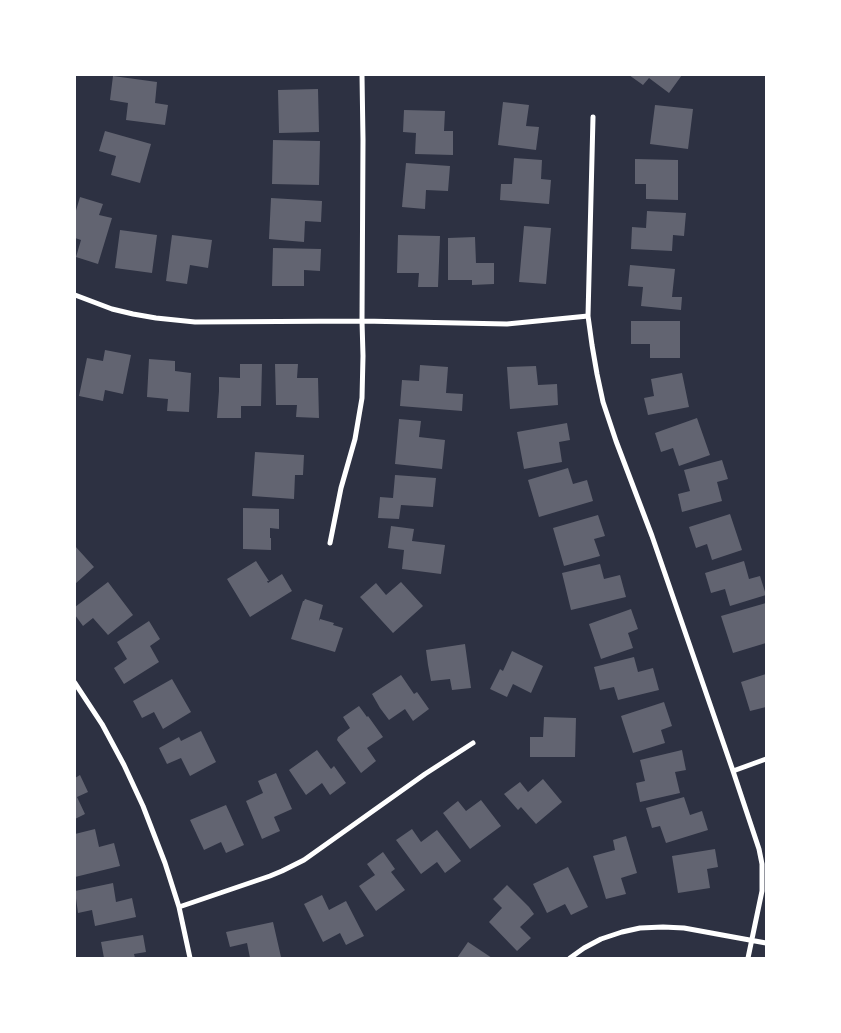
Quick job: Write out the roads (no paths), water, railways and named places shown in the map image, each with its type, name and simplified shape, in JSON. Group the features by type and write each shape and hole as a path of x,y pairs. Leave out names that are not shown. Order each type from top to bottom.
{"street":[{"path":"330,542 337,504 355,439 362,392 362,75"},
{"path":"593,117 588,316 597,374 616,442 656,546 759,849 762,864 762,891 748,958"},
{"path":"75,295 112,309 134,314 213,323 362,321 507,324 588,316"},
{"path":"75,683 102,724 128,773 151,827 179,907 190,958"},
{"path":"179,907 270,876 304,860 425,774 473,743"},
{"path":"734,771 766,759"},
{"path":"570,958 601,939 640,928 684,928 766,943"}]}
